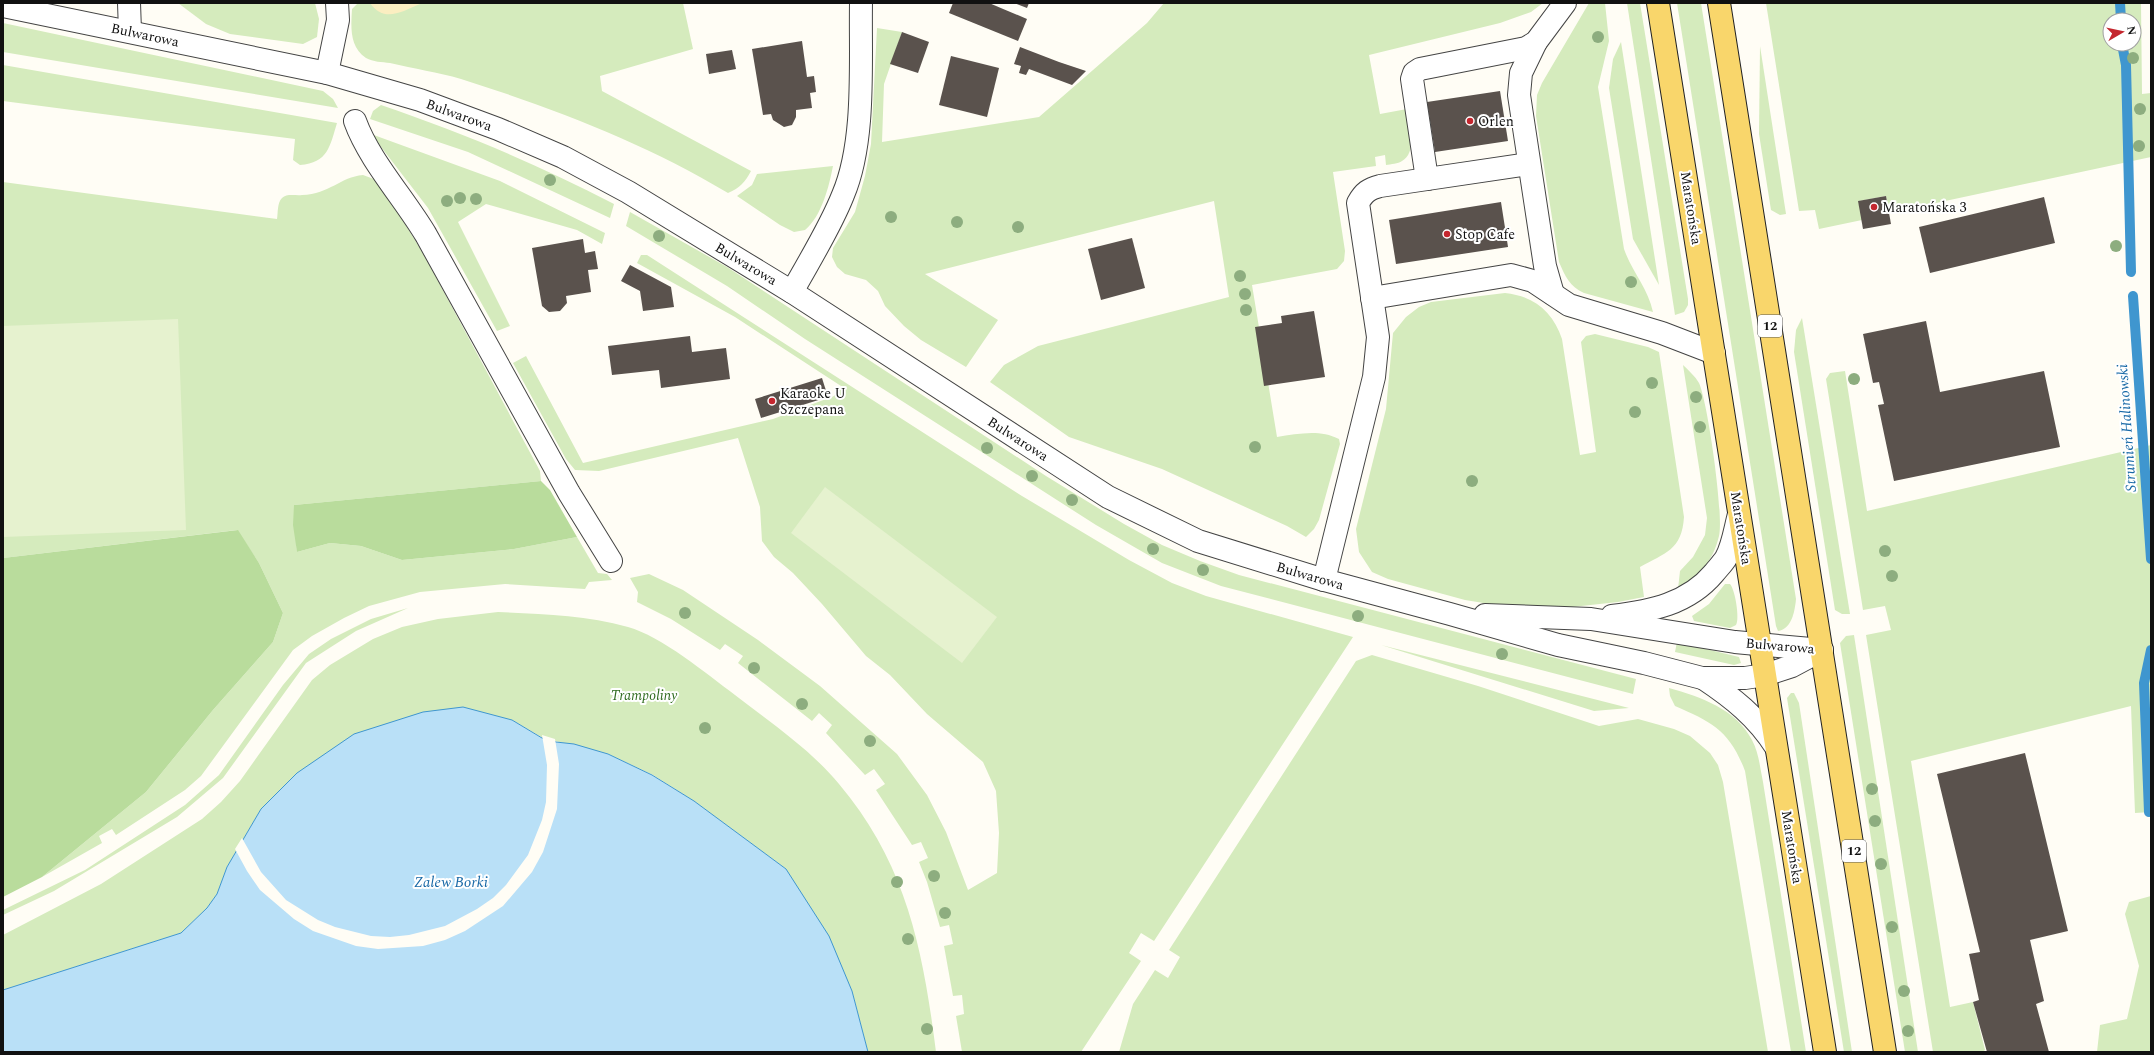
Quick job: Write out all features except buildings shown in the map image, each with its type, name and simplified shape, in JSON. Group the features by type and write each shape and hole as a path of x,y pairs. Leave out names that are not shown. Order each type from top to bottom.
{"main road":[{"name":"Maratońska","path":"1658,3 1825,1052"},
{"name":"12","path":"1719,3 1886,1052"}],"street":[{"path":"129,3 130,31"},
{"path":"327,73 338,20 337,3"},
{"path":"792,292 843,195 849,176 856,146 859,105 861,3"},
{"path":"1553,294 1545,266 1519,95 1521,73 1536,42 1565,3"},
{"name":"Bulwarowa","path":"3,6 130,31 327,73 420,100 498,129 563,157 628,192 792,292 1108,497 1198,541 1324,580 1558,645 1644,663 1702,678 1745,678 1765,674 1792,666 1822,650"},
{"path":"1427,179 1412,79 1414,73 1420,69 1526,48 1536,42"},
{"path":"355,121 365,145 409,206 426,235 569,493 611,561"},
{"path":"1324,580 1374,377 1378,337 1358,203 1363,194 1368,190 1380,186 1529,164"},
{"path":"1372,298 1502,276 1521,277 1533,281 1568,305 1662,333 1714,353"},
{"path":"1591,619 1650,610 1680,600 1694,592 1705,583 1725,559 1733,538 1739,514"},
{"name":"Bulwarowa","path":"1450,614 1591,619 1760,645 1822,650"},
{"path":"1702,678 1729,695 1752,714 1765,729 1776,747"}],"green space":[{"path":"178,3 315,3 319,19 317,37 303,44 230,34 206,24"},
{"path":"358,3 683,3 693,49 600,76 602,91 751,171 742,184 728,193 664,158 598,128 530,102 435,72 366,58 356,48 352,36 352,9"},
{"path":"1164,3 1543,3 1531,12 1500,23 1369,55 1380,114 1407,109 1411,129 1411,144 1407,157 1402,161 1386,165 1385,155 1375,157 1376,166 1333,172 1345,251 1344,261 1337,269 1252,285 1277,437 1316,433 1339,439 1340,444 1319,520 1314,529 1306,537 1287,526 1162,469 1069,437 990,382 1004,365 1038,346 1229,297 1214,201 925,274 998,320 966,367 921,340 904,326 885,306 878,291 866,280 845,274 837,267 832,257 833,248 855,212 865,176 871,144 877,28 902,32 884,84 882,142 1039,117 1147,23"},
{"path":"1589,3 1605,3 1609,41 1598,87 1624,249 1651,303 1653,312 1579,291 1568,280 1559,262 1536,116 1537,95 1542,83"},
{"path":"1627,3 1640,3 1688,299 1688,305 1684,312 1675,315"},
{"path":"1677,3 1701,3 1796,599 1794,613 1790,623 1783,630 1778,631 1776,626"},
{"path":"1766,3 2141,3 2141,12 2102,12 2102,52 2142,52 2142,94 2151,93 2151,157 1889,213 1886,196 1859,201 1862,220 1819,229 1815,210 1799,211"},
{"path":"3,23 323,91 333,99 338,108 3,52"},
{"path":"1621,42 1659,285 1633,239 1609,88 1613,59"},
{"path":"1760,46 1786,214 1780,215 1771,210 1759,134"},
{"path":"3,65 337,123 330,146 322,157 309,164 300,165 293,160 295,139 3,101"},
{"path":"381,105 499,150 585,189 614,204 610,218 468,152 370,119 373,111"},
{"path":"371,134 500,181 605,233 602,244 577,230 486,204 458,222 510,326 497,331 428,208"},
{"path":"833,166 824,200 816,217 805,230 794,232 780,225 737,196 752,185 757,174"},
{"path":"363,175 379,181 423,253 540,471 541,481 294,505 297,552 330,543 361,546 402,560 514,549 577,537 598,573 607,574 612,580 589,582 585,589 505,584 420,592 369,606 344,618 312,636 293,650 201,776 185,790 116,835 112,829 99,836 102,843 42,877 146,792 213,710 273,642 283,613 259,563 237,530 3,558 3,182 277,219 279,203 284,196 320,192 355,176"},
{"path":"630,212 727,267 1046,476 1124,524 1162,545 1239,575 1636,679 1633,694 1221,586 1162,563 1096,525 805,339 727,286 626,226"},
{"path":"641,255 647,255 1022,496 1129,560 1172,583 1206,596 1353,637 1154,941 1141,933 1129,953 1141,961 1081,1052 962,1052 956,1016 964,1014 962,995 953,996 944,946 953,944 949,925 940,927 927,882 919,862 928,858 921,842 912,845 876,790 885,784 874,769 865,775 826,733 832,725 819,713 812,721 738,663 743,656 725,644 720,650 671,619 637,602 638,592 630,578 649,574 683,590 758,640 820,686 897,754 927,795 946,832 968,890 997,873 999,833 996,791 983,762 927,714 890,675 866,656 822,604 793,573 774,557 762,541 760,507 738,438 599,471 575,470 566,459 513,363 526,356 583,463 773,419 834,396 841,386 735,317 637,263"},
{"path":"1505,293 1525,298 1541,307 1548,313 1558,329 1562,339 1580,455 1596,452 1581,342 1586,336 1595,334 1648,347 1659,352 1684,517 1683,528 1676,544 1664,554 1640,567 1644,597 1618,602 1563,608 1496,605 1465,600 1388,579 1372,572 1359,552 1356,529 1386,409 1393,333 1406,317 1419,307 1431,302"},
{"path":"1802,318 1850,614 1842,614 1835,610 1794,352 1796,330"},
{"path":"178,319 186,530 3,537 3,326"},
{"path":"1683,365 1697,380 1703,394 1711,435 1720,525 1719,536 1709,561 1699,574 1678,589 1680,571 1693,557 1705,535 1707,518"},
{"path":"1845,371 1867,511 2151,445 2151,812 2135,813 2131,706 1911,761 1950,1007 1973,1002 1985,1050 1983,1052 1933,1052 1866,635 1891,630 1885,606 1863,610 1826,379 1830,373"},
{"path":"541,481 550,490 577,537 514,549 402,560 361,546 330,543 297,552 293,525 294,505"},
{"path":"825,487 997,617 962,663 791,533"},
{"path":"238,530 259,563 283,613 273,642 213,710 146,792 42,877 3,897 3,558"},
{"path":"1725,584 1730,584 1734,592 1737,611 1736,625 1730,628 1694,621 1692,616 1709,604"},
{"path":"408,608 356,631 306,663 223,778 177,817 54,891 3,915 3,910 85,870 185,805 219,775 283,685 309,654 331,639 371,619"},
{"name":"Trampoliny","path":"498,612 547,614 596,620 628,627 655,638 698,667 790,737 828,771 862,815 881,846 896,877 918,944 925,978 936,1052 868,1052 852,991 786,869 694,801 653,775 608,754 543,738 512,720 261,809 227,867 217,894 207,908 181,933 3,990 3,935 101,884 202,819 221,802 240,781 312,680 330,665 373,639 402,627 438,619"},
{"path":"1854,635 1918,1052 1905,1052 1840,643 1846,636"},
{"path":"1677,642 1739,657 1741,663 1734,665 1675,652"},
{"path":"1381,645 1629,708 1594,711"},
{"path":"1372,655 1478,686 1599,726 1638,719 1674,729 1690,736 1710,753 1718,765 1723,782 1768,1052 1119,1052 1133,1004 1155,970 1168,978 1180,957 1169,950 1356,661"},
{"path":"1669,688 1705,700 1727,712 1745,729 1752,740 1758,755 1806,1052 1791,1052 1745,771 1733,746 1726,737 1709,723 1675,706 1670,696"},
{"path":"1791,693 1794,693 1799,703 1852,1052 1844,1052 1787,698"},
{"path":"2151,896 2151,1052 2097,1052 2100,1025 2127,1019 2139,966 2125,914 2129,902"}],"sand":[{"path":"370,3 420,4 400,12 387,14 381,13"}],"water":[{"name":"Zalew Borki","path":"463,707 512,720 542,738 556,742 574,744 608,754 652,775 694,801 786,869 829,936 852,991 868,1052 3,1052 3,990 181,933 207,908 217,894 227,867 261,809 297,773 354,734 423,712"}],"pier":[{"path":"542,735 555,739 559,764 557,809 543,852 532,872 503,906 465,931 445,940 423,946 378,949 356,946 313,931 294,919 260,890 247,871 235,849 242,838 261,872 286,900 318,920 335,927 371,936 390,937 409,935 445,926 477,909 493,898 506,885 528,855 542,820 546,802 547,765"}],"waterway":[{"name":"Strumień Halinowski","path":"2120,3 2121,12"},
{"name":"Strumień Halinowski","path":"2124,52 2126,65 2131,272"},
{"name":"Strumień Halinowski","path":"2133,296 2151,559"},
{"name":"Strumień Halinowski","path":"2149,812 2144,683 2151,650"}],"place":[{"name":"Orlen","path":"1470,121"},
{"name":"Maratońska 3","path":"1874,207"},
{"name":"Stop Cafe","path":"1447,234"},
{"name":"Karaoke U Szczepana","path":"772,401"}]}
